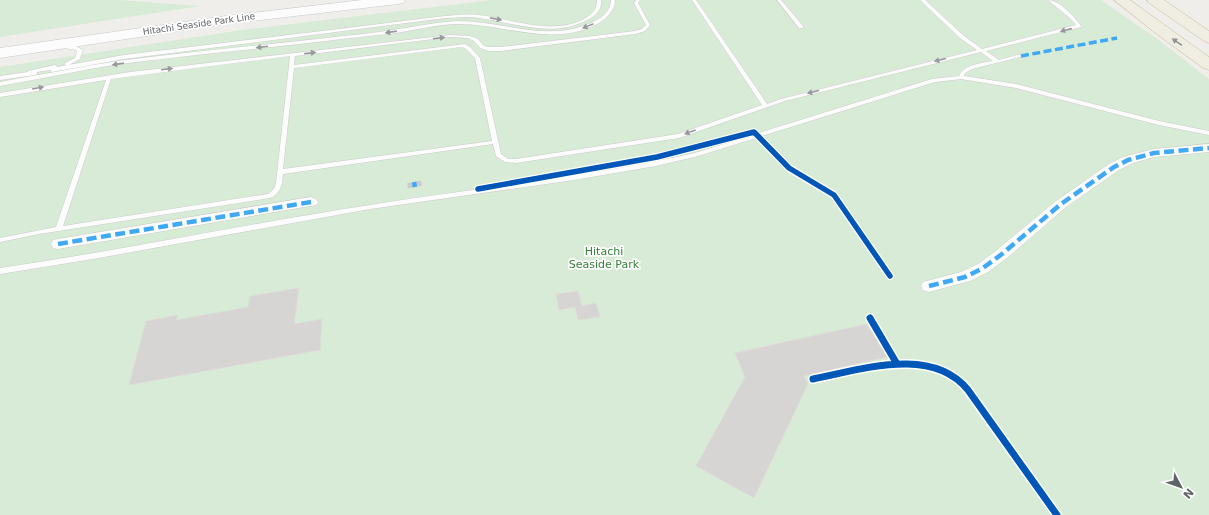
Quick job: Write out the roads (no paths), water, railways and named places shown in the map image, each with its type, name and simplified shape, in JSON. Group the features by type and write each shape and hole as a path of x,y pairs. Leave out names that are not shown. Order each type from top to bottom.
{"highway":[{"path":"1121,0 1209,65"},
{"path":"1154,0 1209,38"},
{"path":"1175,0 1209,23"}],"main road":[{"name":"Hitachi Seaside Park Line","path":"0,43 136,22 309,0"},
{"name":"Hitachi Seaside Park Line","path":"0,53 226,20 398,0"}],"street":[{"path":"929,286 965,277 983,268 1002,254 1061,204 1114,167 1128,160 1154,153 1209,148"},
{"path":"58,244 311,202"}],"lane":[{"path":"0,78 124,57 445,17 476,16 539,28 569,26 587,19 598,9 599,0"},
{"path":"0,84 118,64 368,35 431,25 469,23 530,33 567,33 584,28 603,18 611,10 613,0"},
{"path":"0,95 109,77 465,36 474,38 480,42 482,47 489,49 501,49 640,32 648,25 636,3 638,0"},
{"path":"694,0 765,105"},
{"path":"779,0 801,27"},
{"path":"922,0 962,37 982,49 997,61"},
{"path":"476,16 469,23 465,36 468,48 477,58 498,155 506,160 516,161 679,136 765,105 982,49 1076,28 1079,26 1073,18 1050,0"},
{"path":"291,67 459,45 468,48"},
{"path":"10,77 65,65 77,59 80,50 74,47 40,51 28,49"},
{"path":"477,58 482,47"},
{"path":"0,240 58,229 270,196 276,193 280,172 293,55"},
{"path":"961,76 963,72 970,68 1021,56"},
{"path":"0,271 60,263 371,207 483,192 661,164 696,156 934,80 961,76 1016,86 1159,123 1209,133"},
{"path":"58,229 109,77"},
{"path":"280,172 495,142"}],"tunnel":[{"path":"414,182 415,187"}],"railway":[{"path":"0,286 23,283 37,285 48,293 52,301"},
{"path":"0,377 21,366 31,356 52,312 52,301"}],"park label":[{"name":"Hitachi Seaside Park","path":"604,257"}]}
